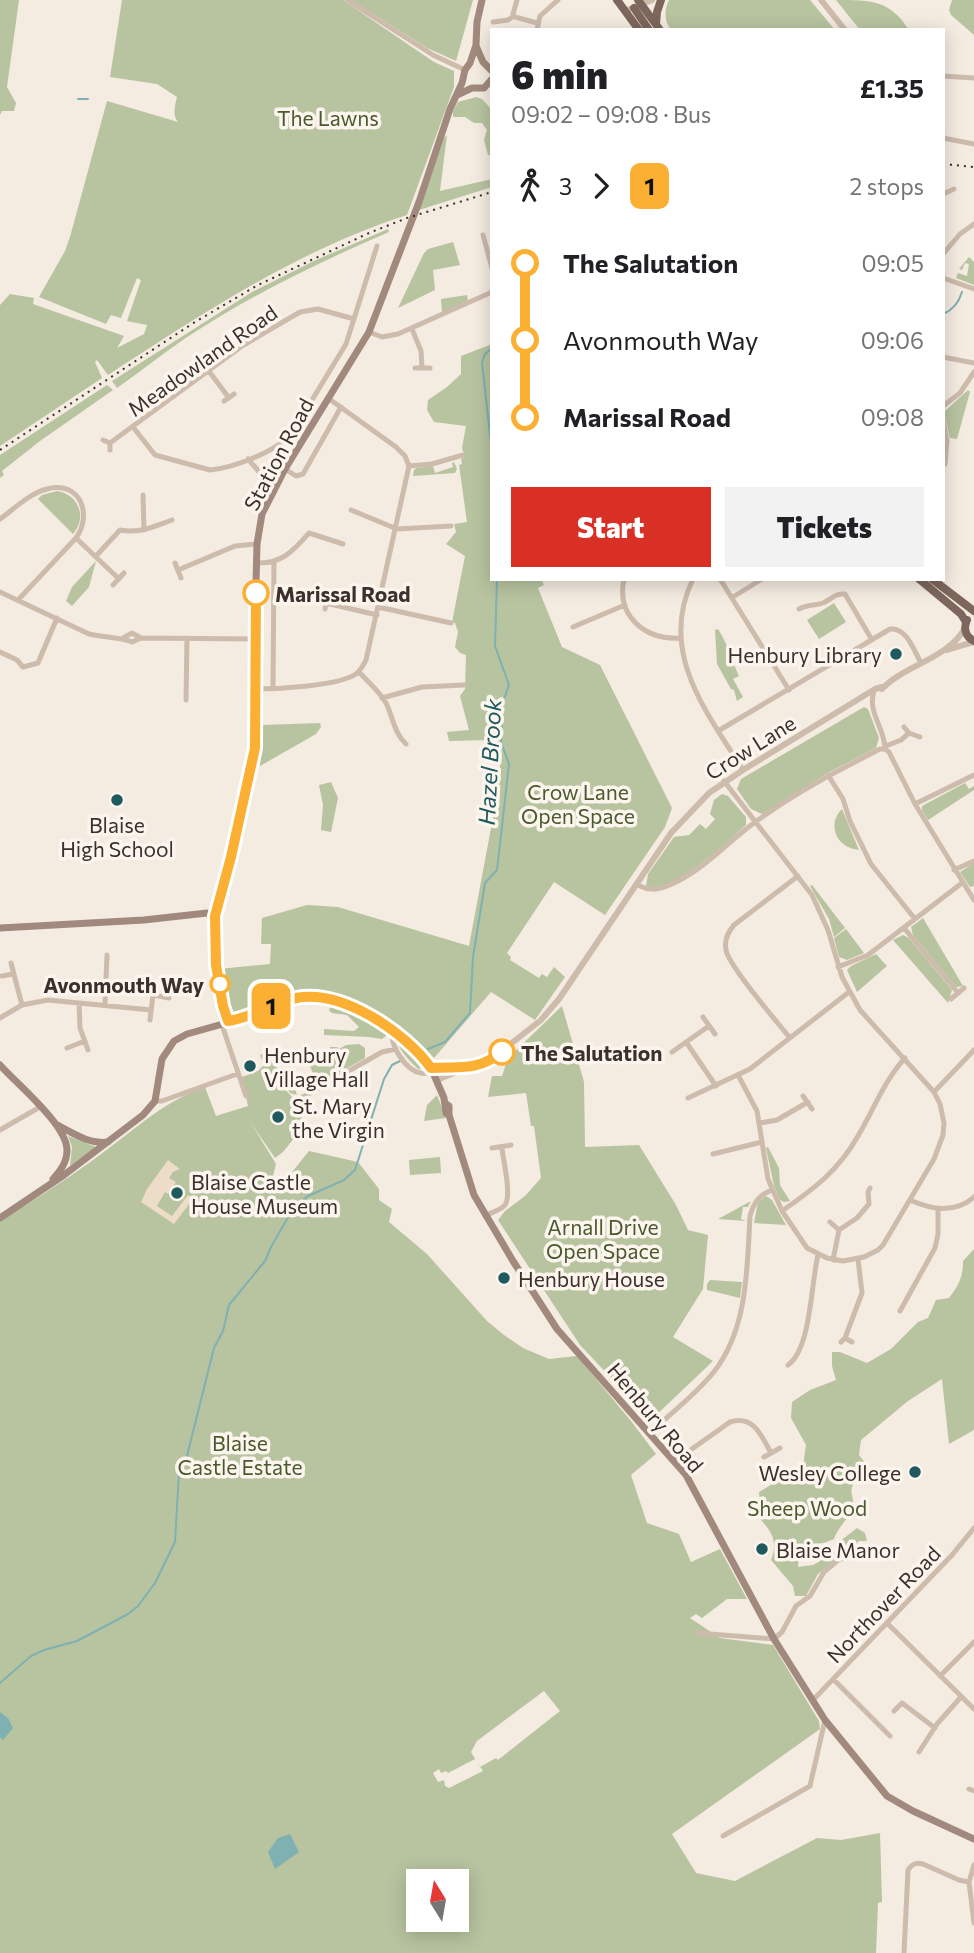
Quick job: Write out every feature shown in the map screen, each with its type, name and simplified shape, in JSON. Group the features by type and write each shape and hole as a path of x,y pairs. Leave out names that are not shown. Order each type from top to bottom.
{"main road":[{"name":"Station Road","path":"225,1023 213,947 215,916 221,907 255,748 254,639 257,544 262,514 285,469 369,332 475,45 482,0"},
{"path":"617,0 635,5 655,28"},
{"path":"655,28 661,0"},
{"path":"635,5 639,28"},
{"path":"475,45 483,62 490,69"},
{"path":"472,88 465,80 466,69 483,62"},
{"path":"456,95 472,88 480,89 490,82"},
{"path":"921,581 961,614 968,636 974,642"},
{"path":"935,581 974,612 965,624"},
{"path":"0,928 215,916"},
{"name":"Henbury Road","path":"155,1101 162,1059 171,1044 187,1034 248,1017 296,998 316,997 357,1009 393,1031 418,1051 434,1073 474,1195 485,1216 557,1329 686,1475 775,1639 825,1720 887,1796 974,1839"},
{"path":"0,1065 56,1125 65,1139 67,1154 62,1168 47,1185"},
{"path":"0,1217 110,1142 144,1115 155,1101"},
{"path":"56,1125 85,1139 110,1142"}],"street":[{"path":"347,0 433,55 466,69"},
{"path":"492,22 508,20 514,16 517,0"},
{"path":"514,16 537,27 540,16 558,0"},
{"path":"635,5 652,0"},
{"path":"821,0 843,28"},
{"path":"551,6 556,13"},
{"path":"945,77 974,78"},
{"path":"945,138 974,144"},
{"path":"945,193 954,188"},
{"path":"945,252 960,234 974,224"},
{"path":"490,239 484,238 490,260"},
{"path":"133,427 155,455 198,468 219,469 248,459 286,440 346,344 371,253 377,246"},
{"path":"945,279 974,289"},
{"path":"369,332 382,337 412,329 490,293"},
{"name":"Meadowland Road","path":"110,450 106,441 133,427 242,346 304,311 325,310 354,319"},
{"path":"412,329 421,351 422,368"},
{"path":"945,357 974,363"},
{"path":"335,361 348,368"},
{"path":"415,368 430,368"},
{"path":"208,370 229,398"},
{"path":"945,404 960,393 974,372"},
{"path":"255,689 308,686 347,678 359,672 366,660 409,466 402,451 328,398"},
{"path":"285,469 296,476 303,474 341,407"},
{"path":"945,426 945,460"},
{"path":"409,466 456,461 463,454"},
{"path":"946,455 954,456"},
{"path":"248,459 275,487"},
{"path":"0,519 39,491 55,487 65,489 77,497 85,514 83,526 76,538 18,600"},
{"path":"143,495 144,530"},
{"path":"351,510 397,529 447,529"},
{"path":"96,556 119,530 144,530 172,520"},
{"path":"257,562 274,561 288,556 309,533 343,544"},
{"path":"76,538 119,579"},
{"path":"181,578 177,567 228,548 257,544"},
{"path":"273,689 274,561"},
{"path":"113,585 124,573"},
{"path":"624,581 623,597 633,620 658,637 680,638"},
{"path":"693,581 683,608 680,638 682,657 688,676 743,770"},
{"path":"721,581 789,690"},
{"path":"733,597 759,581"},
{"path":"0,592 94,635 123,638 132,633 141,638 254,639"},
{"path":"799,609 845,594 872,640"},
{"path":"326,603 377,615"},
{"path":"573,627 625,605"},
{"path":"378,607 451,623"},
{"path":"0,652 17,660 23,667 38,663 57,618"},
{"path":"439,629 440,621"},
{"name":"Crow Lane","path":"434,1073 454,1073 458,1069 489,1061 541,1020 559,999 671,833 709,793 724,781 938,653 960,636 965,624"},
{"path":"718,731 890,629 900,629 921,663"},
{"path":"186,700 187,638"},
{"name":"Crow Lane","path":"938,653 974,642"},
{"path":"359,672 382,698 398,736 406,744"},
{"path":"382,698 422,687 460,687"},
{"path":"874,691 874,713 885,748 890,751 915,804 962,883 971,890 974,900"},
{"path":"904,727 909,733 920,737"},
{"path":"636,884 650,890 682,879 701,868 755,822 828,775 901,740 909,733"},
{"path":"828,775 843,799 850,821 871,864 915,919"},
{"path":"915,804 974,775"},
{"path":"724,781 812,895 823,917 838,967 860,1010 934,1092 942,1112 943,1135 934,1159 878,1250 858,1259 833,1260 818,1255 801,1241 772,1190 760,1123 752,1098 738,1075"},
{"path":"954,870 974,861"},
{"path":"790,1038 730,961 726,943 729,930 734,925 798,876"},
{"path":"838,967 867,955 962,883"},
{"path":"904,928 958,993"},
{"path":"105,1004 107,955"},
{"path":"11,963 22,1005"},
{"path":"2,976 13,974"},
{"path":"951,999 964,988"},
{"path":"688,1098 738,1075 849,992"},
{"path":"150,1020 153,995 169,998"},
{"path":"0,1018 22,1005 48,1000 151,1010"},
{"path":"79,1003 78,1019 88,1050"},
{"path":"703,1017 715,1034"},
{"path":"225,1023 237,1074 246,1096"},
{"path":"672,1052 709,1026"},
{"path":"393,1031 392,1040 405,1062 418,1073 434,1073"},
{"path":"67,1048 85,1041"},
{"path":"686,1042 716,1086"},
{"path":"303,1097 382,1052 396,1049"},
{"path":"934,1092 974,1051"},
{"path":"782,1211 822,1183 849,1150 891,1074 905,1058"},
{"name":"Crow Lane","path":"434,1073 453,1066 458,1069"},
{"path":"155,1101 162,1101 237,1074"},
{"path":"803,1096 812,1109"},
{"path":"760,1123 777,1120 807,1102"},
{"path":"0,1130 40,1107"},
{"path":"713,1154 762,1142"},
{"path":"492,1148 511,1145"},
{"path":"485,1216 506,1202 507,1182 502,1148"},
{"path":"833,1260 839,1230 867,1208 870,1188"},
{"path":"650,1433 701,1387 729,1349 738,1324 744,1294 750,1216 753,1205 760,1196 772,1190"},
{"path":"910,1200 938,1209 962,1205 974,1196"},
{"path":"902,1310 934,1248 938,1234 938,1209"},
{"path":"830,1222 839,1230"},
{"path":"788,1365 796,1362 806,1325 818,1255"},
{"path":"852,1342 843,1340 862,1293 858,1259"},
{"path":"674,1461 730,1422 737,1420 745,1420 757,1429 771,1453"},
{"path":"764,1457 780,1448"},
{"name":"Northover Road","path":"813,1700 952,1555 974,1528"},
{"path":"697,1633 775,1639 782,1632 796,1606 810,1596 824,1572 847,1552 856,1551"},
{"path":"887,1623 974,1709"},
{"path":"940,1676 974,1642"},
{"path":"833,1679 890,1736"},
{"path":"919,1752 961,1697"},
{"path":"905,1705 911,1699"},
{"path":"894,1711 902,1703 935,1728"},
{"path":"723,1836 810,1786 825,1720"},
{"path":"904,1953 908,1870 911,1865 923,1864 969,1882"},
{"path":"974,1865 969,1882 974,1923"}],"green space":[{"path":"0,0 19,0 7,87 16,103 14,111 2,111 0,115"},
{"name":"The Lawns","path":"122,0 343,0 434,62 454,71 454,87 407,215 328,246 252,285 108,375 97,360 95,362 102,378 0,446 0,305 10,294 34,298 33,304 124,336 117,348 144,334 147,325 127,321 141,280 137,278 121,318 111,315 106,324 39,297 70,237 107,101 178,122 175,113 177,97 157,84 110,77"},
{"path":"351,0 473,0 456,61 427,48"},
{"path":"669,0 810,0 833,28 670,28 666,8"},
{"path":"836,0 860,0 887,7 908,28 858,28"},
{"path":"952,0 974,0 974,35 951,15 949,10"},
{"path":"476,97 490,108 490,155 484,140 487,130 482,123 474,123 465,117 453,117 458,102"},
{"path":"447,135 440,191 490,179 490,188 419,210"},
{"path":"388,229 389,232 290,278 218,317 117,388 112,381 252,292 316,260"},
{"path":"453,242 460,265 433,270 435,290 398,308 424,253 428,249"},
{"path":"969,257 974,262 974,285 956,278 958,273 967,276 969,264 965,263 962,270 959,269"},
{"path":"467,295 468,301 442,312 441,299"},
{"name":"Crow Lane Open Space","path":"490,345 490,581 542,581 544,585 538,588 562,647 600,665 672,808 665,827 605,915 554,882 507,953 511,957 510,960 539,978 542,974 547,977 554,967 565,977 535,1020 491,992 434,1058 372,1012 318,994 290,995 233,1018 225,999 219,969 270,964 271,944 261,944 262,918 307,905 338,907 469,946 497,796 500,764 489,740 449,741 447,732 469,730 460,696 465,689 466,655 455,647 458,632 452,622 465,556 446,544 456,532 454,524 467,522 459,465 465,456 462,448 466,426 434,422 427,410 428,400 461,374 461,356"},
{"path":"107,385 113,390 40,441 2,471 4,475 0,478 0,455"},
{"path":"968,390 970,392 957,439 950,438 945,411"},
{"path":"454,462 457,469 455,473 413,476 417,468 433,466 435,473 453,467"},
{"path":"57,491 70,497 78,507 80,521 73,534 38,499 42,495"},
{"path":"96,561 89,587 72,606 66,601 72,587"},
{"path":"834,603 846,622 819,639 807,620"},
{"path":"718,629 739,676 733,679 743,697 737,701 734,690 717,664 715,630"},
{"path":"864,707 868,709 879,738 876,748 826,774 762,814 751,809 737,789 741,779"},
{"path":"320,723 321,727 316,734 260,766 263,725"},
{"path":"331,782 338,798 331,832 321,830 323,805 319,785"},
{"path":"965,783 969,789 974,786 974,790 928,820 922,806"},
{"path":"722,794 728,796 746,817 746,825 683,876 656,887 646,886 648,874 674,837 689,835 700,824 706,829 715,819 710,814 714,800"},
{"path":"842,809 859,850 845,845 836,835 835,822"},
{"path":"974,863 974,886 970,887 960,872"},
{"path":"812,885 845,928 834,937 829,919 810,886"},
{"path":"923,918 963,986 956,987 913,935 911,927"},
{"path":"846,929 864,953 847,960 839,957 834,938"},
{"path":"903,935 909,938 952,990 948,1003 893,940"},
{"path":"876,954 887,966 857,992 847,970"},
{"path":"332,1004 367,1019 387,1032 387,1035 382,1039 324,1035 324,1029 354,1031 359,1027 347,1015 332,1013 329,1010"},
{"name":"Arnall Drive Open Space","path":"562,1006 584,1082 585,1147 639,1145 688,1230 708,1235 703,1289 673,1337 713,1361 651,1420 580,1345 498,1220 541,1178 534,1126 531,1126 526,1093 488,1097 492,1076 502,1076 508,1058"},
{"path":"396,1036 415,1053 413,1056 417,1055 424,1068 418,1069 407,1058"},
{"path":"359,1044 365,1048 365,1058 318,1085 312,1083 314,1076 308,1061 313,1059 313,1055 330,1054 330,1047 339,1049 346,1045"},
{"name":"Blaise Castle Estate","path":"267,1052 273,1064 291,1082 297,1095 290,1093 278,1076 268,1074 269,1077 302,1107 301,1124 290,1133 295,1137 275,1158 251,1123 276,1164 273,1176 280,1187 309,1151 358,1162 379,1189 379,1200 392,1209 389,1222 427,1254 487,1321 523,1348 549,1359 577,1356 656,1454 631,1475 647,1523 679,1534 691,1562 720,1549 747,1599 727,1599 702,1618 696,1614 690,1618 720,1638 773,1645 819,1721 820,1729 672,1834 696,1873 735,1881 817,1838 841,1840 880,1833 882,1902 878,1903 876,1953 0,1953 0,1221 82,1168 154,1114 191,1092 205,1087 216,1116 248,1106 242,1077 258,1071 264,1065 260,1055","holes":["544,1691 560,1711 498,1760 496,1758 480,1767 483,1771 449,1788 445,1786 444,1780 438,1782 433,1773 439,1769 441,1773 448,1773 475,1759 477,1762 471,1752 477,1741"]},
{"path":"437,1095 446,1118 424,1121 427,1105"},
{"path":"68,1136 96,1147 70,1166 72,1147"},
{"path":"768,1147 779,1168 780,1185 790,1201 780,1200 774,1186 766,1148"},
{"path":"440,1157 441,1173 410,1175 409,1160"},
{"path":"766,1196 772,1200 786,1225 754,1223 758,1202"},
{"path":"751,1201 748,1207 743,1207 741,1219 746,1221 718,1219"},
{"name":"Sheep Wood","path":"974,1249 974,1430 949,1444 942,1379 908,1401 861,1440 859,1455 873,1473 854,1482 851,1491 852,1508 834,1539 813,1544 799,1556 798,1567 813,1565 834,1553 839,1542 857,1528 865,1533 867,1541 859,1541 852,1548 845,1547 835,1562 818,1574 806,1596 795,1596 793,1586 771,1560 773,1539 754,1512 760,1503 759,1492 803,1466 806,1445 791,1418 792,1402 810,1390 836,1380 832,1352 840,1352 867,1363 891,1349 918,1322 928,1318 936,1300 949,1298 955,1289 961,1276 963,1261"},
{"path":"710,1280 742,1282 740,1298 707,1290"}],"shaded area":[{"path":"168,1160 180,1169 173,1172 169,1178 176,1182 168,1194 165,1192 157,1206 172,1216 188,1195 193,1199 174,1224 141,1202"}],"water":[{"path":"0,1712 8,1718 13,1728 3,1740 0,1737"},
{"path":"290,1834 299,1852 275,1869 268,1852 278,1838"}],"waterway":[{"path":"78,99 88,99"},
{"path":"945,313 955,305 962,292"},
{"name":"Hazel Brook","path":"490,350 482,362 490,435"},
{"name":"Hazel Brook","path":"428,1049 445,1042 470,1013 473,957 485,883 497,870 509,764 501,742 503,702 509,685 495,646 497,581"},
{"name":"Hazel Brook","path":"0,1683 31,1656 77,1641 128,1614 138,1606 155,1583 175,1542 179,1472 187,1456 214,1348 223,1331 229,1305 265,1261 294,1207 308,1196 344,1180 355,1170 384,1079 392,1065 400,1061"}],"railway":[{"path":"945,164 974,167"},
{"path":"0,450 195,322 258,285 369,233 407,218 490,193"}],"bus line":[{"name":"1","path":"256,593 255,748 215,916 216,965 222,1004 228,1021 248,1017 296,998 316,997 345,1004 379,1021 406,1040 424,1057 431,1068 453,1066 458,1069 475,1066 502,1052"}],"place":[{"name":"Marissal Road","path":"256,593"},
{"name":"Henbury Library","path":"896,654"},
{"name":"Blaise High School","path":"117,800"},
{"name":"Avonmouth Way","path":"220,984"},
{"name":"The Salutation","path":"502,1052"},
{"name":"Henbury Village Hall","path":"250,1066"},
{"name":"St. Mary the Virgin","path":"278,1117"},
{"name":"Blaise Castle House Museum","path":"177,1193"},
{"name":"Henbury House","path":"504,1278"},
{"name":"Wesley College","path":"915,1472"},
{"name":"Blaise Manor","path":"762,1549"}]}
